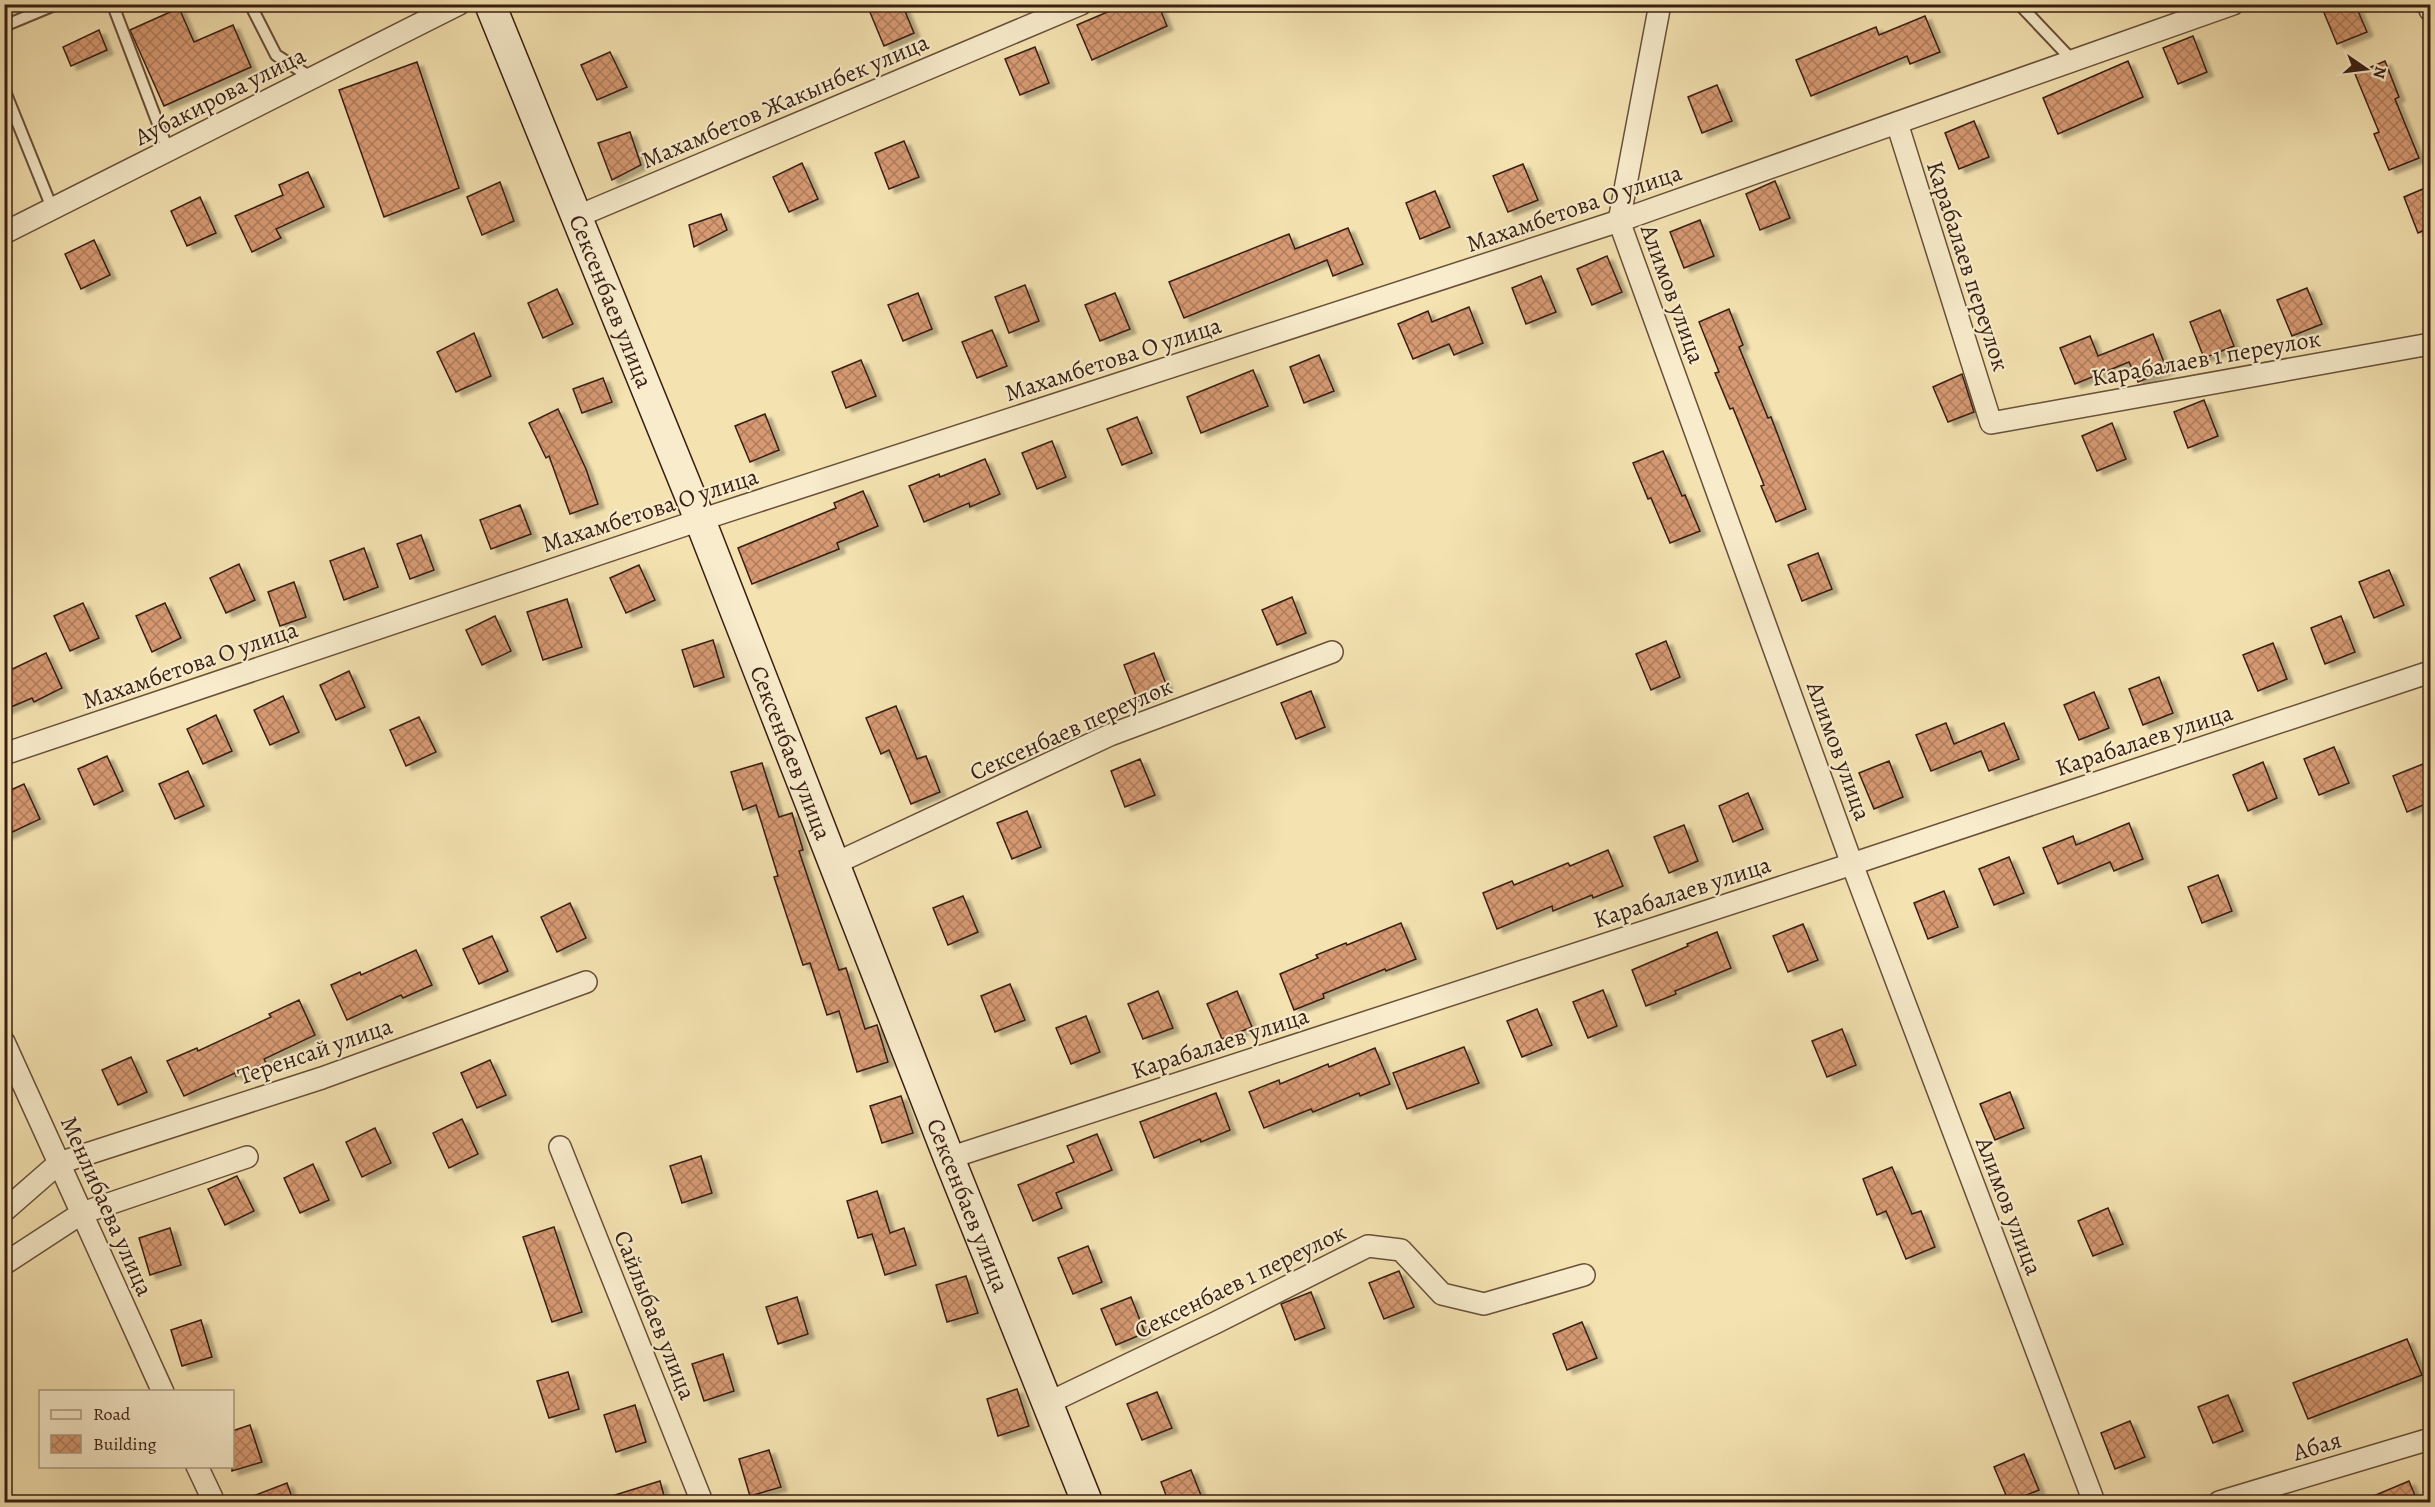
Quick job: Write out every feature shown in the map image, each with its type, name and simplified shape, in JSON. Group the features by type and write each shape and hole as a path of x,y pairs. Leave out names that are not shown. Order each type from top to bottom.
{"street":[{"name":"Аубакирова улица","path":"4,232 459,4"},
{"name":"Сексенбаев улица","path":"490,4 700,520 949,1158 1088,1503"},
{"name":"Махамбетов Жакынбек улица","path":"576,217 1081,4"},
{"name":"Алимов улица","path":"1660,4 1619,221 1852,864 2094,1503"},
{"name":"Махамбетова О улица","path":"4,754 700,520 1619,221 2233,4"},
{"path":"2429,4 2430,10"},
{"name":"Карабалаев переулок","path":"1897,123 1991,423"},
{"name":"Карабалаев 1 переулок","path":"1991,423 2430,344"},
{"name":"Сексенбаев переулок","path":"834,864 1110,735 1332,652"},
{"name":"Карабалаев улица","path":"949,1158 1852,864 2430,672"},
{"name":"Теренсай улица","path":"59,1163 322,1078 585,982"},
{"name":"Менлибаева улица","path":"4,1042 162,1390"},
{"name":"Сайлыбаев улица","path":"560,1146 702,1503"},
{"path":"4,1264 82,1213 247,1156"},
{"path":"4,1211 59,1163"},
{"name":"Сексенбаев 1 переулок","path":"1048,1403 1368,1246 1401,1250 1442,1294 1484,1304 1584,1275"},
{"name":"Абая","path":"2219,1503 2430,1439"},
{"path":"197,1468 214,1503"}],"lane":[{"path":"4,26 57,4"},
{"path":"124,4 114,8 168,150"},
{"path":"250,4 276,55 312,78"},
{"path":"2019,4 2073,61"},
{"path":"4,89 52,208"}],"building":[{"path":"882,4 902,4 914,33 884,46 869,10"},
{"path":"1126,4 1158,4 1167,26 1092,60 1077,25"},
{"path":"2331,4 2355,4 2367,32 2337,44 2322,8"},
{"path":"179,8 194,42 233,25 251,67 164,106 130,30"},
{"path":"1925,16 1940,52 1910,64 1907,56 1811,96 1796,60 1876,27 1879,35"},
{"path":"99,30 107,50 71,66 63,47"},
{"path":"2193,36 2207,72 2178,84 2163,48"},
{"path":"1035,47 1049,83 1020,95 1005,59"},
{"path":"610,52 627,87 597,100 581,65"},
{"path":"2128,61 2143,97 2058,134 2043,98"},
{"path":"2385,61 2399,97 2395,99 2419,158 2389,170 2374,134 2379,132 2355,74"},
{"path":"417,62 459,188 384,217 339,90"},
{"path":"1717,85 1732,121 1702,133 1688,97"},
{"path":"1974,121 1989,157 1959,169 1945,133"},
{"path":"630,132 641,165 612,180 598,143"},
{"path":"904,141 919,177 889,189 875,153"},
{"path":"802,163 818,199 789,212 773,177"},
{"path":"1523,164 1538,200 1508,212 1493,176"},
{"path":"308,172 324,207 276,229 281,238 252,252 235,216 283,195 279,185"},
{"path":"1775,181 1790,218 1760,230 1746,194"},
{"path":"500,182 514,221 482,235 467,197"},
{"path":"2430,186 2430,228 2418,233 2404,197"},
{"path":"1435,191 1450,227 1420,239 1406,203"},
{"path":"200,197 216,233 187,246 171,211"},
{"path":"721,214 727,230 694,247 689,225"},
{"path":"1700,220 1714,256 1684,268 1670,232"},
{"path":"1348,228 1363,264 1333,276 1327,260 1184,318 1169,282 1289,234 1295,249"},
{"path":"94,240 110,275 81,289 65,254"},
{"path":"1607,256 1622,292 1592,305 1577,269"},
{"path":"1541,276 1556,312 1526,324 1512,288"},
{"path":"1025,285 1039,321 1009,333 995,297"},
{"path":"2307,288 2322,324 2292,336 2277,300"},
{"path":"557,289 573,324 543,338 528,303"},
{"path":"918,293 932,329 903,341 888,305"},
{"path":"1115,293 1130,329 1100,341 1085,305"},
{"path":"1469,307 1483,343 1454,355 1449,344 1413,359 1398,324 1428,311 1432,322"},
{"path":"1729,309 1743,345 1739,347 1768,418 1771,417 1806,509 1776,522 1761,486 1764,485 1733,408 1730,409 1715,373 1719,372 1699,322"},
{"path":"2220,310 2234,346 2204,358 2190,322"},
{"path":"992,330 1007,366 977,378 962,342"},
{"path":"474,333 491,376 456,392 437,352"},
{"path":"2153,334 2167,370 2138,382 2129,362 2075,384 2060,348 2090,336 2098,356"},
{"path":"1319,355 1334,391 1304,403 1290,367"},
{"path":"861,360 876,396 846,408 832,372"},
{"path":"1253,370 1268,406 1201,433 1187,397"},
{"path":"1962,374 1974,412 1948,422 1933,387"},
{"path":"603,378 612,402 582,413 573,389"},
{"path":"2204,400 2218,436 2188,448 2174,412"},
{"path":"558,409 586,469 598,504 570,514 549,456 546,458 529,423"},
{"path":"765,414 779,450 750,462 735,426"},
{"path":"1137,417 1152,453 1122,465 1107,429"},
{"path":"2112,423 2126,459 2097,471 2082,436"},
{"path":"1052,441 1066,477 1037,489 1022,453"},
{"path":"1663,451 1700,531 1670,543 1633,463"},
{"path":"985,459 1000,494 970,507 969,503 924,522 909,486 939,474 940,477"},
{"path":"863,491 878,526 837,543 839,549 752,584 738,548 836,508 834,503"},
{"path":"520,505 531,534 491,549 480,520"},
{"path":"421,535 434,570 410,579 397,544"},
{"path":"364,548 378,587 344,600 330,561"},
{"path":"1818,553 1832,589 1802,601 1788,565"},
{"path":"239,564 255,600 226,613 210,578"},
{"path":"639,565 655,600 626,613 610,578"},
{"path":"2389,570 2404,605 2374,618 2359,582"},
{"path":"294,582 306,617 280,626 268,592"},
{"path":"1292,597 1306,633 1277,645 1262,610"},
{"path":"567,599 582,647 543,660 527,612"},
{"path":"83,603 99,638 70,651 54,616"},
{"path":"165,603 181,638 152,652 136,616"},
{"path":"495,616 511,651 482,665 466,630"},
{"path":"2341,616 2355,652 2325,664 2311,628"},
{"path":"713,640 724,677 694,687 682,650"},
{"path":"1666,641 1680,677 1651,690 1636,654"},
{"path":"2273,643 2287,679 2258,691 2243,655"},
{"path":"46,653 62,688 34,702 32,698 4,710 4,673"},
{"path":"1154,653 1168,689 1138,701 1124,665"},
{"path":"349,671 365,707 336,720 320,685"},
{"path":"2159,677 2173,713 2143,725 2129,689"},
{"path":"1311,691 1325,727 1296,739 1281,703"},
{"path":"2094,692 2109,728 2079,740 2064,705"},
{"path":"283,696 299,732 270,745 254,710"},
{"path":"896,706 917,759 926,756 940,792 911,804 889,750 881,754 866,718"},
{"path":"216,715 232,751 203,764 187,729"},
{"path":"419,717 436,752 406,766 390,730"},
{"path":"1946,723 1954,744 2004,723 2019,759 1989,771 1981,751 1931,771 1916,735"},
{"path":"2334,747 2349,783 2319,795 2304,759"},
{"path":"107,756 123,791 94,805 78,769"},
{"path":"1140,759 1155,795 1125,807 1111,771"},
{"path":"1889,761 1903,797 1874,809 1859,773"},
{"path":"2263,762 2277,798 2248,811 2233,775"},
{"path":"762,763 779,817 792,813 803,850 799,851 839,970 846,968 865,1029 877,1025 888,1062 857,1072 839,1011 827,1015 810,963 803,965 774,877 778,876 756,805 743,810 731,772"},
{"path":"2423,764 2430,783 2430,802 2407,812 2393,776"},
{"path":"188,771 204,806 175,819 159,784"},
{"path":"24,784 40,819 4,836 4,793"},
{"path":"1748,793 1763,829 1733,842 1719,806"},
{"path":"1027,811 1041,847 1012,859 997,823"},
{"path":"2129,823 2143,859 2114,871 2110,862 2058,884 2043,848 2073,836 2076,845"},
{"path":"1684,825 1698,861 1669,873 1654,837"},
{"path":"1608,850 1623,886 1593,898 1592,895 1553,911 1552,906 1497,929 1483,893 1512,881 1514,885 1568,863 1570,866"},
{"path":"2009,857 2024,893 1994,905 1979,869"},
{"path":"2218,875 2232,911 2202,923 2188,887"},
{"path":"1944,891 1958,927 1928,939 1914,903"},
{"path":"963,896 978,932 948,945 933,908"},
{"path":"570,903 586,938 557,952 541,917"},
{"path":"1401,923 1416,959 1323,994 1324,998 1294,1010 1280,974 1318,958 1316,955"},
{"path":"1803,924 1818,960 1788,972 1773,936"},
{"path":"1717,932 1731,968 1675,991 1676,994 1646,1006 1632,970"},
{"path":"492,936 508,971 479,984 463,949"},
{"path":"416,950 432,985 403,998 401,995 347,1020 331,985 360,972 361,975"},
{"path":"1010,984 1025,1020 995,1032 981,996"},
{"path":"1603,990 1617,1026 1588,1038 1573,1002"},
{"path":"1158,991 1173,1028 1143,1039 1128,1004"},
{"path":"1237,991 1252,1027 1222,1039 1207,1004"},
{"path":"299,1000 315,1035 264,1059 266,1063 236,1076 235,1073 184,1096 167,1061 197,1048 198,1051 271,1017 269,1014"},
{"path":"1537,1009 1552,1045 1522,1057 1507,1021"},
{"path":"1086,1016 1100,1052 1071,1064 1056,1028"},
{"path":"1842,1029 1856,1065 1827,1077 1812,1041"},
{"path":"1464,1047 1479,1083 1407,1109 1393,1073"},
{"path":"1375,1048 1390,1084 1360,1096 1359,1093 1313,1112 1311,1109 1264,1128 1249,1092 1279,1080 1280,1084 1328,1064 1329,1067"},
{"path":"131,1057 147,1092 118,1105 102,1070"},
{"path":"490,1060 506,1095 477,1108 461,1073"},
{"path":"2010,1092 2024,1128 1995,1140 1980,1104"},
{"path":"1216,1093 1230,1130 1201,1142 1200,1139 1154,1158 1140,1122"},
{"path":"901,1096 913,1133 882,1143 870,1106"},
{"path":"462,1119 478,1154 449,1168 433,1133"},
{"path":"375,1128 391,1163 362,1177 346,1142"},
{"path":"1097,1134 1112,1170 1056,1193 1062,1208 1033,1221 1018,1185 1074,1162 1067,1146"},
{"path":"701,1156 712,1193 682,1203 670,1166"},
{"path":"313,1164 329,1200 300,1213 284,1178"},
{"path":"1892,1167 1912,1214 1921,1211 1935,1247 1906,1259 1886,1211 1877,1215 1863,1179"},
{"path":"237,1176 254,1211 225,1225 208,1189"},
{"path":"877,1191 890,1233 904,1228 916,1265 885,1275 872,1234 858,1238 847,1201"},
{"path":"2108,1208 2123,1244 2093,1256 2078,1221"},
{"path":"554,1227 582,1312 552,1322 523,1237"},
{"path":"170,1228 181,1265 150,1275 139,1238"},
{"path":"1088,1246 1102,1282 1073,1294 1058,1258"},
{"path":"1399,1271 1414,1307 1384,1319 1369,1283"},
{"path":"966,1276 978,1313 947,1322 936,1285"},
{"path":"1311,1292 1325,1328 1295,1340 1281,1304"},
{"path":"797,1297 808,1334 778,1344 766,1307"},
{"path":"1131,1297 1145,1333 1116,1345 1101,1309"},
{"path":"201,1320 212,1357 182,1366 171,1330"},
{"path":"1582,1322 1597,1358 1567,1370 1553,1334"},
{"path":"2407,1339 2422,1375 2308,1419 2293,1383"},
{"path":"723,1354 734,1391 704,1401 692,1364"},
{"path":"568,1372 579,1409 549,1418 537,1381"},
{"path":"1017,1389 1029,1426 998,1436 987,1399"},
{"path":"1157,1392 1172,1428 1142,1440 1127,1404"},
{"path":"2228,1395 2243,1431 2213,1443 2198,1407"},
{"path":"635,1405 646,1442 616,1452 604,1415"},
{"path":"2130,1421 2145,1457 2115,1469 2101,1433"},
{"path":"250,1425 262,1462 232,1471 234,1468 234,1430"},
{"path":"769,1450 781,1487 750,1496 739,1459"},
{"path":"2024,1454 2039,1490 2009,1502 1994,1467"},
{"path":"1191,1470 1204,1503 1169,1503 1161,1482"},
{"path":"660,1481 666,1503 602,1503 602,1499"},
{"path":"2409,1481 2418,1503 2359,1503 2359,1502"},
{"path":"287,1483 294,1503 241,1503 240,1501"}]}
